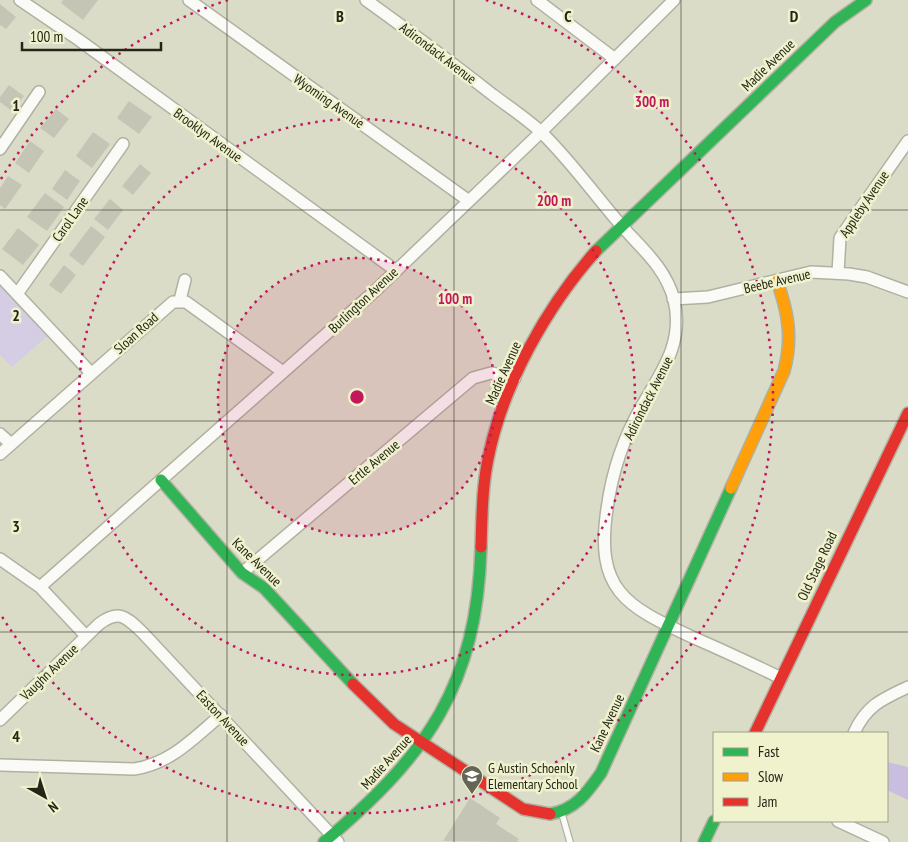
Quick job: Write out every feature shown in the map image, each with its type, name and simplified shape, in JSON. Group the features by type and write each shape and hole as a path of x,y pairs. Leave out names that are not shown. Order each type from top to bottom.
{"street":[{"name":"Brooklyn Avenue","path":"20,0 79,40 395,270"},
{"name":"Wyoming Avenue","path":"189,0 469,201"},
{"name":"Adirondack Avenue","path":"366,0 432,47 541,132 660,270 673,298 676,322 673,347 666,366 628,433 617,462 609,493 603,543 610,576 623,597 636,608 669,626 782,678"},
{"path":"538,0 615,59"},
{"name":"Burlington Avenue","path":"40,587 395,270 541,132 674,0"},
{"name":"Madie Avenue","path":"331,840 378,795 424,744 461,671 479,596 488,459 501,414 515,378 540,329 565,290 595,252 839,19 866,0"},
{"path":"0,149 39,92"},
{"name":"Appleby Avenue","path":"838,273 840,238 908,140"},
{"name":"Carol Lane","path":"17,294 123,144"},
{"name":"Beebe Avenue","path":"673,298 708,297 811,272 868,277 908,292"},
{"path":"0,276 91,373"},
{"path":"185,280 180,300 283,372"},
{"name":"Kane Avenue","path":"161,480 242,573 264,588 368,700 394,724 523,809 537,814 561,812 585,797 600,773 669,626 788,361 791,340 790,318 777,281"},
{"name":"Sloan Road","path":"0,454 164,309 180,300"},
{"name":"Ertle Avenue","path":"242,573 473,378 491,373 515,378"},
{"name":"Old Stage Road","path":"755,732 908,413"},
{"path":"0,434 11,444"},
{"path":"0,560 40,587 86,636"},
{"name":"Easton Avenue","path":"99,624 112,616 123,616 129,620 221,715 331,840"},
{"name":"Vaughn Avenue","path":"0,720 99,624"},
{"path":"855,732 866,712 888,696 908,687"},
{"path":"0,765 134,769 148,767 178,752 221,715"},
{"path":"704,842 714,822"},
{"path":"840,822 883,842"}],"lane":[{"path":"561,812 570,842"}],"shaded area":[{"path":"0,279 51,333 12,367 0,355"},
{"path":"888,762 908,767 908,800 888,790"}],"building":[{"path":"63,0 98,0 83,20 61,3"},
{"path":"0,4 16,17 6,29 0,25"},
{"path":"9,85 24,96 12,111 0,102 0,97"},
{"path":"129,101 152,117 139,134 117,118"},
{"path":"56,109 69,119 54,138 40,128"},
{"path":"93,132 110,144 92,168 76,156"},
{"path":"30,141 44,151 29,173 15,163"},
{"path":"140,164 151,173 133,195 122,186"},
{"path":"65,170 80,181 67,200 52,189"},
{"path":"8,176 22,185 5,209 0,205 0,188"},
{"path":"45,193 64,207 47,231 27,217"},
{"path":"110,199 123,210 108,230 94,219"},
{"path":"91,226 105,237 83,266 69,255"},
{"path":"18,228 39,245 23,265 2,249"},
{"path":"64,265 76,275 61,294 49,285"},
{"path":"470,798 500,818 496,824 519,839 517,842 443,841"}],"traffic: fast":[{"path":"596,251 835,22 866,0"},
{"path":"161,480 242,573 264,588 353,684"},
{"path":"550,814 567,809 573,805 585,794 601,773 731,488"},
{"path":"324,842 391,779 418,747 440,714 457,678 469,640 477,596 481,547"},
{"path":"704,842 714,822"}],"traffic: slow":[{"path":"731,488 784,371 787,359 788,325 777,281"}],"traffic: jam":[{"path":"481,547 486,470 504,403 515,376 544,322 560,296 596,251"},
{"path":"755,732 908,413"},
{"path":"353,684 394,724 523,809 550,814"}],"place":[{"name":"G Austin Schoenly Elementary School","path":"472,795"}]}
